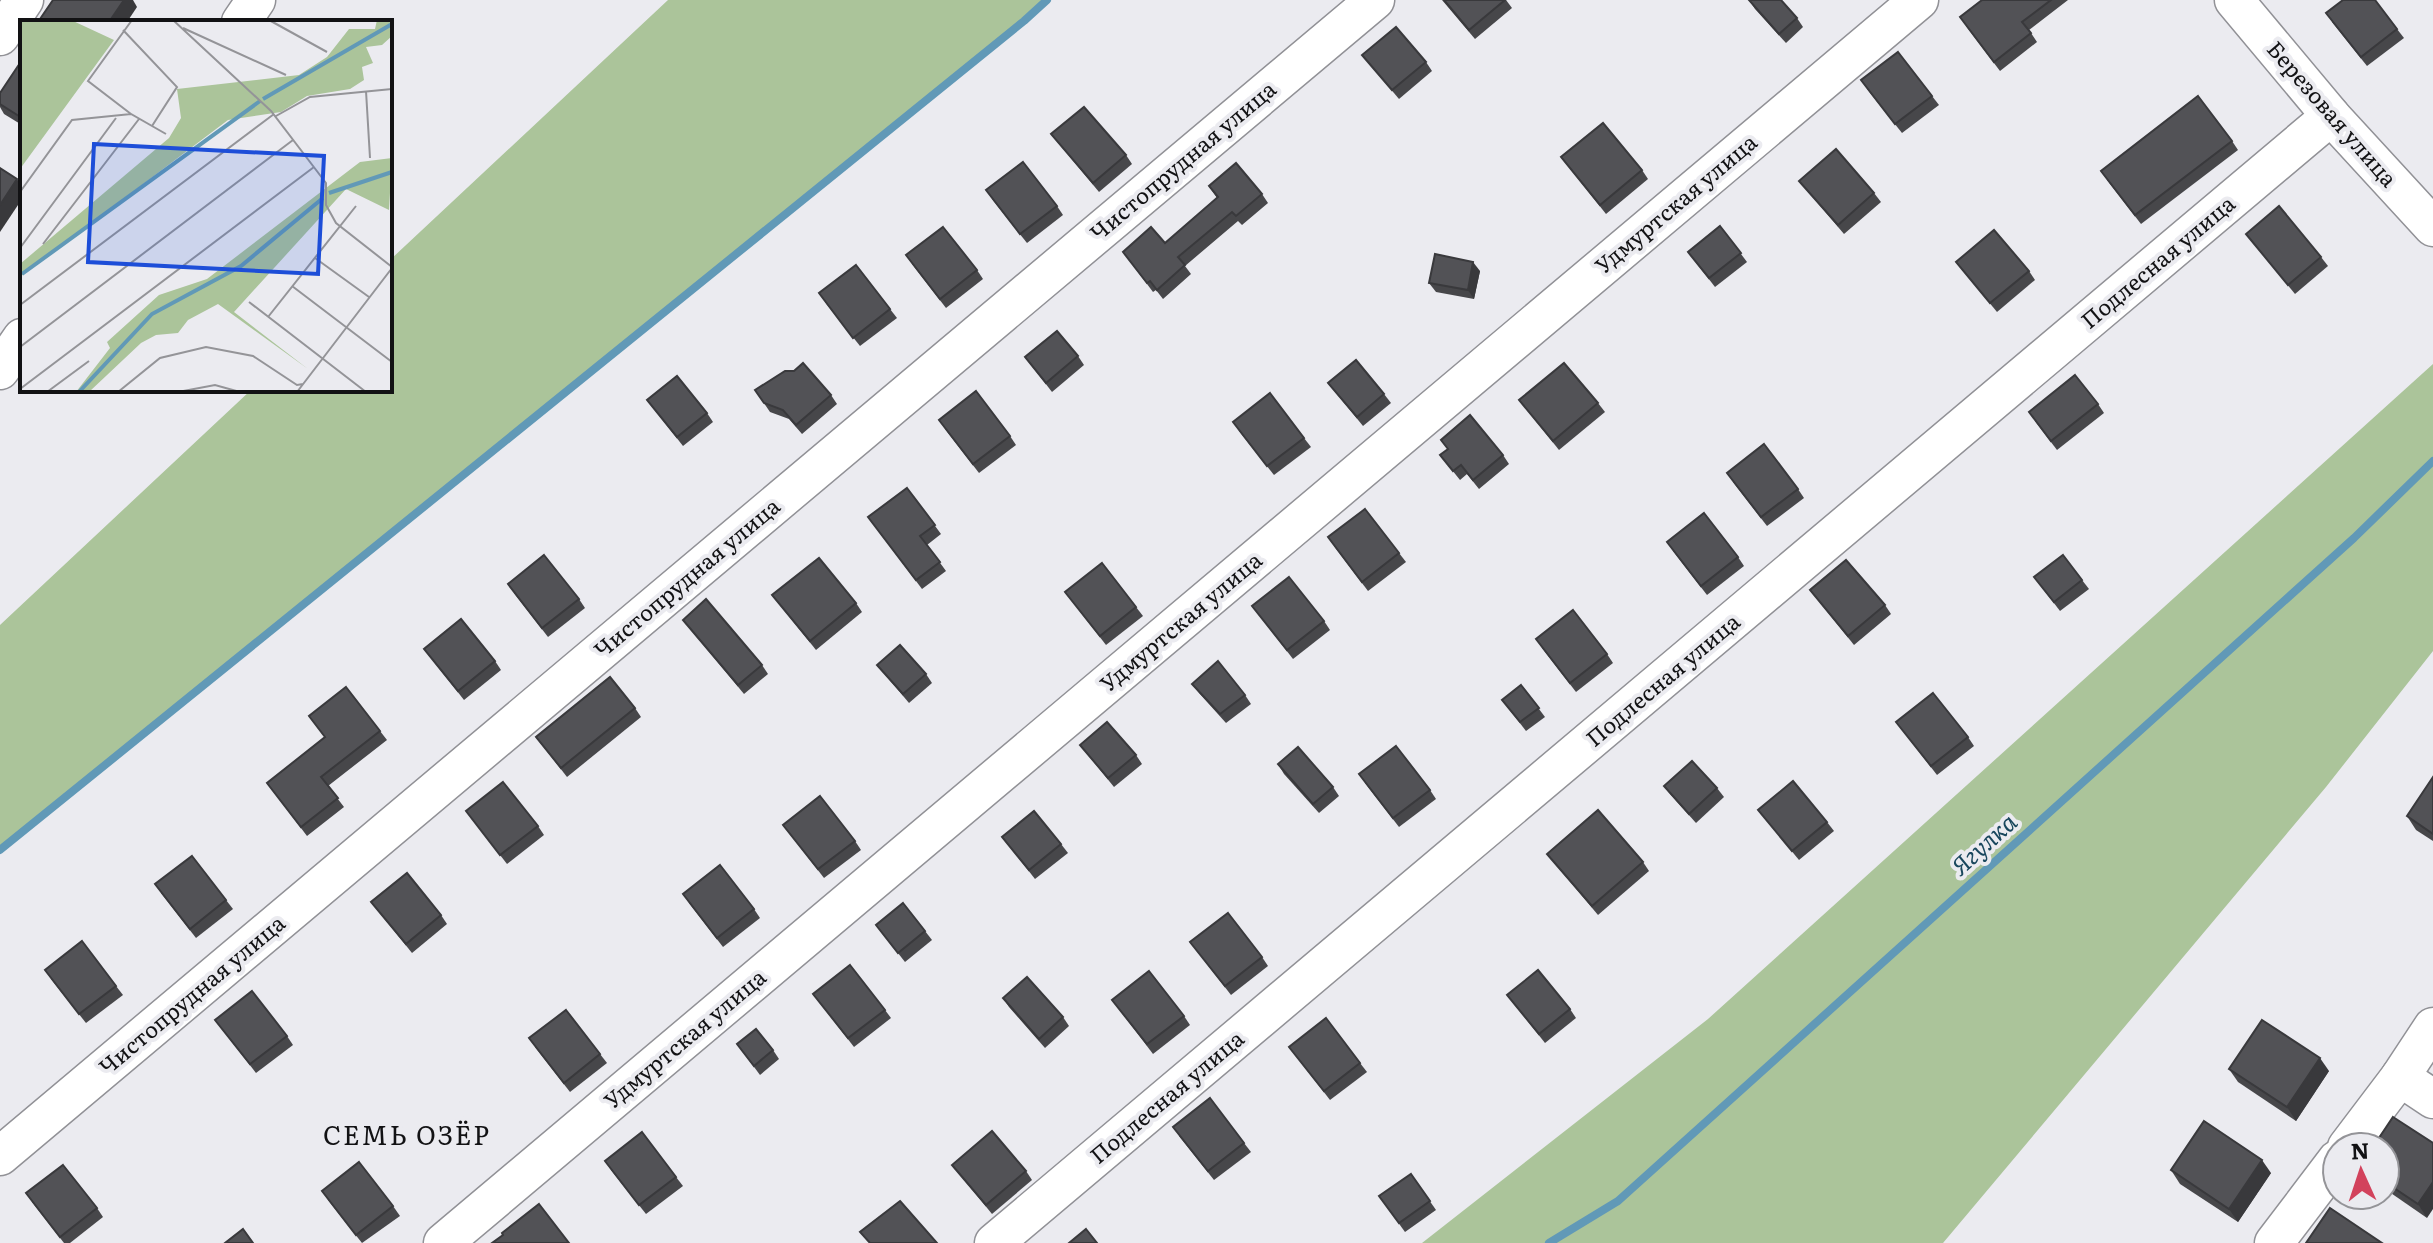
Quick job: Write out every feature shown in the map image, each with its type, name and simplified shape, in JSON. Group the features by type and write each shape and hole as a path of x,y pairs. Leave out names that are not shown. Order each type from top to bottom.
{"street":[{"path":"0,36 24,0"},
{"path":"242,20 256,0"},
{"name":"Чистопрудная улица","path":"0,1156 1375,0"},
{"name":"Удмуртская улица","path":"443,1243 1919,0"},
{"name":"Березовая улица","path":"2234,0 2331,116 2433,227"},
{"name":"Подлесная улица","path":"994,1243 2331,116"},
{"path":"0,370 20,341"},
{"path":"2359,1131 2433,1027"},
{"path":"2400,1077 2433,1099"},
{"path":"2274,1243 2321,1181"}],"green space":[{"path":"668,0 1042,0 1024,21 0,853 0,625 249,392 392,392 392,258"},
{"path":"2433,364 2433,651 2326,787 1943,1243 1422,1243 1708,1019"}],"building":[{"path":"53,0 124,0 110,20 40,19"},
{"path":"1444,0 1505,0 1469,30"},
{"path":"1749,0 1781,0 1797,18 1779,34"},
{"path":"1982,0 2051,0 2022,22 2031,33 1994,62 1960,17"},
{"path":"2343,0 2375,0 2397,29 2361,57 2326,13"},
{"path":"1396,27 1426,62 1392,90 1362,55"},
{"path":"1898,52 1932,96 1895,124 1861,80"},
{"path":"20,63 20,117 0,104 0,93"},
{"path":"2198,96 2232,141 2135,215 2101,171"},
{"path":"1084,107 1126,155 1093,183 1051,134"},
{"path":"1603,123 1642,170 1600,205 1561,157"},
{"path":"1836,149 1874,193 1838,225 1799,181"},
{"path":"1023,162 1057,206 1020,234 986,190"},
{"path":"1236,163 1262,194 1236,216 1232,212 1178,257 1185,265 1157,290 1150,281 1147,283 1123,252 1151,227 1165,243 1218,197 1209,186"},
{"path":"0,168 17,179 0,205"},
{"path":"2279,206 2321,257 2288,285 2246,234"},
{"path":"1720,226 1741,253 1709,278 1688,252"},
{"path":"943,227 977,270 940,299 906,255"},
{"path":"1994,230 2029,271 1990,303 1956,262"},
{"path":"1435,254 1473,262 1468,290 1429,283"},
{"path":"856,265 890,309 853,338 819,293"},
{"path":"1057,331 1078,356 1046,383 1025,357"},
{"path":"1356,360 1384,394 1357,417 1328,383"},
{"path":"803,363 831,395 796,425 783,410 764,403 755,390 785,371 794,371"},
{"path":"1564,363 1598,403 1553,441 1519,400"},
{"path":"2075,375 2098,404 2051,441 2029,412"},
{"path":"677,376 707,413 677,437 647,400"},
{"path":"976,391 1010,436 973,464 939,420"},
{"path":"1270,393 1304,438 1267,466 1233,422"},
{"path":"1470,415 1503,455 1473,480 1461,465 1453,471 1440,455 1448,449 1441,440"},
{"path":"1764,444 1798,489 1761,517 1727,473"},
{"path":"907,488 935,525 920,536 940,562 916,580 868,517"},
{"path":"1365,509 1399,553 1362,582 1328,537"},
{"path":"1704,513 1738,557 1701,586 1667,542"},
{"path":"544,555 579,599 542,628 508,584"},
{"path":"2063,555 2082,580 2054,602 2034,577"},
{"path":"819,558 856,603 810,641 772,595"},
{"path":"1846,560 1885,605 1848,636 1810,590"},
{"path":"1102,563 1136,607 1100,636 1065,592"},
{"path":"1289,577 1324,621 1287,650 1252,606"},
{"path":"706,599 762,665 738,685 683,620"},
{"path":"1573,610 1607,654 1570,683 1536,639"},
{"path":"461,619 495,661 458,691 424,649"},
{"path":"900,645 926,674 903,694 877,665"},
{"path":"1218,661 1245,695 1220,714 1192,684"},
{"path":"610,677 635,708 561,768 536,737"},
{"path":"1521,685 1539,708 1520,722 1502,700"},
{"path":"346,687 380,731 321,777 338,798 301,827 267,783 325,737 309,716"},
{"path":"1933,693 1968,737 1931,766 1896,722"},
{"path":"1107,722 1136,755 1108,778 1080,745"},
{"path":"1396,746 1430,790 1393,818 1359,774"},
{"path":"1298,747 1333,787 1313,804 1278,764"},
{"path":"1692,761 1717,788 1689,814 1664,786"},
{"path":"2433,777 2433,834 2407,816"},
{"path":"1793,781 1827,822 1792,851 1758,810"},
{"path":"503,782 538,826 500,855 466,811"},
{"path":"820,796 855,841 818,869 783,825"},
{"path":"1598,810 1643,862 1592,906 1547,854"},
{"path":"1034,811 1061,844 1029,870 1002,837"},
{"path":"192,856 226,900 190,929 155,884"},
{"path":"720,865 754,909 717,938 683,894"},
{"path":"407,873 441,915 406,944 371,902"},
{"path":"903,903 925,931 898,953 876,925"},
{"path":"1228,913 1262,957 1225,986 1190,942"},
{"path":"82,941 116,986 79,1014 45,970"},
{"path":"850,965 885,1010 848,1038 813,994"},
{"path":"1538,970 1570,1009 1539,1034 1507,995"},
{"path":"1149,971 1184,1016 1147,1044 1112,1000"},
{"path":"1027,977 1063,1017 1039,1039 1003,998"},
{"path":"252,991 287,1036 250,1064 215,1020"},
{"path":"566,1010 600,1054 564,1083 529,1038"},
{"path":"1326,1018 1360,1063 1324,1091 1289,1047"},
{"path":"2262,1020 2320,1058 2287,1107 2229,1069"},
{"path":"756,1029 773,1050 754,1066 737,1044"},
{"path":"1210,1098 1244,1143 1208,1171 1173,1127"},
{"path":"2393,1117 2433,1143 2433,1182 2418,1204 2401,1193 2401,1131 2384,1131"},
{"path":"2204,1121 2262,1160 2229,1209 2171,1170"},
{"path":"992,1131 1026,1171 986,1205 952,1165"},
{"path":"642,1132 676,1177 639,1205 605,1161"},
{"path":"359,1162 393,1206 356,1235 322,1191"},
{"path":"63,1165 97,1208 60,1237 26,1193"},
{"path":"1411,1174 1430,1201 1399,1223 1379,1196"},
{"path":"900,1201 937,1243 870,1243 860,1232"},
{"path":"539,1204 569,1243 492,1243 502,1233"},
{"path":"2328,1211 2334,1211 2382,1243 2306,1243"},
{"path":"243,1229 253,1243 225,1243"},
{"path":"1086,1229 1097,1243 1069,1243"}],"waterway":[{"path":"0,850 1047,0"},
{"name":"Ягулка","path":"1549,1243 1618,1201 2354,538 2433,461"}],"district":[{"name":"СЕМЬ ОЗЁР","path":"407,1136"}]}
